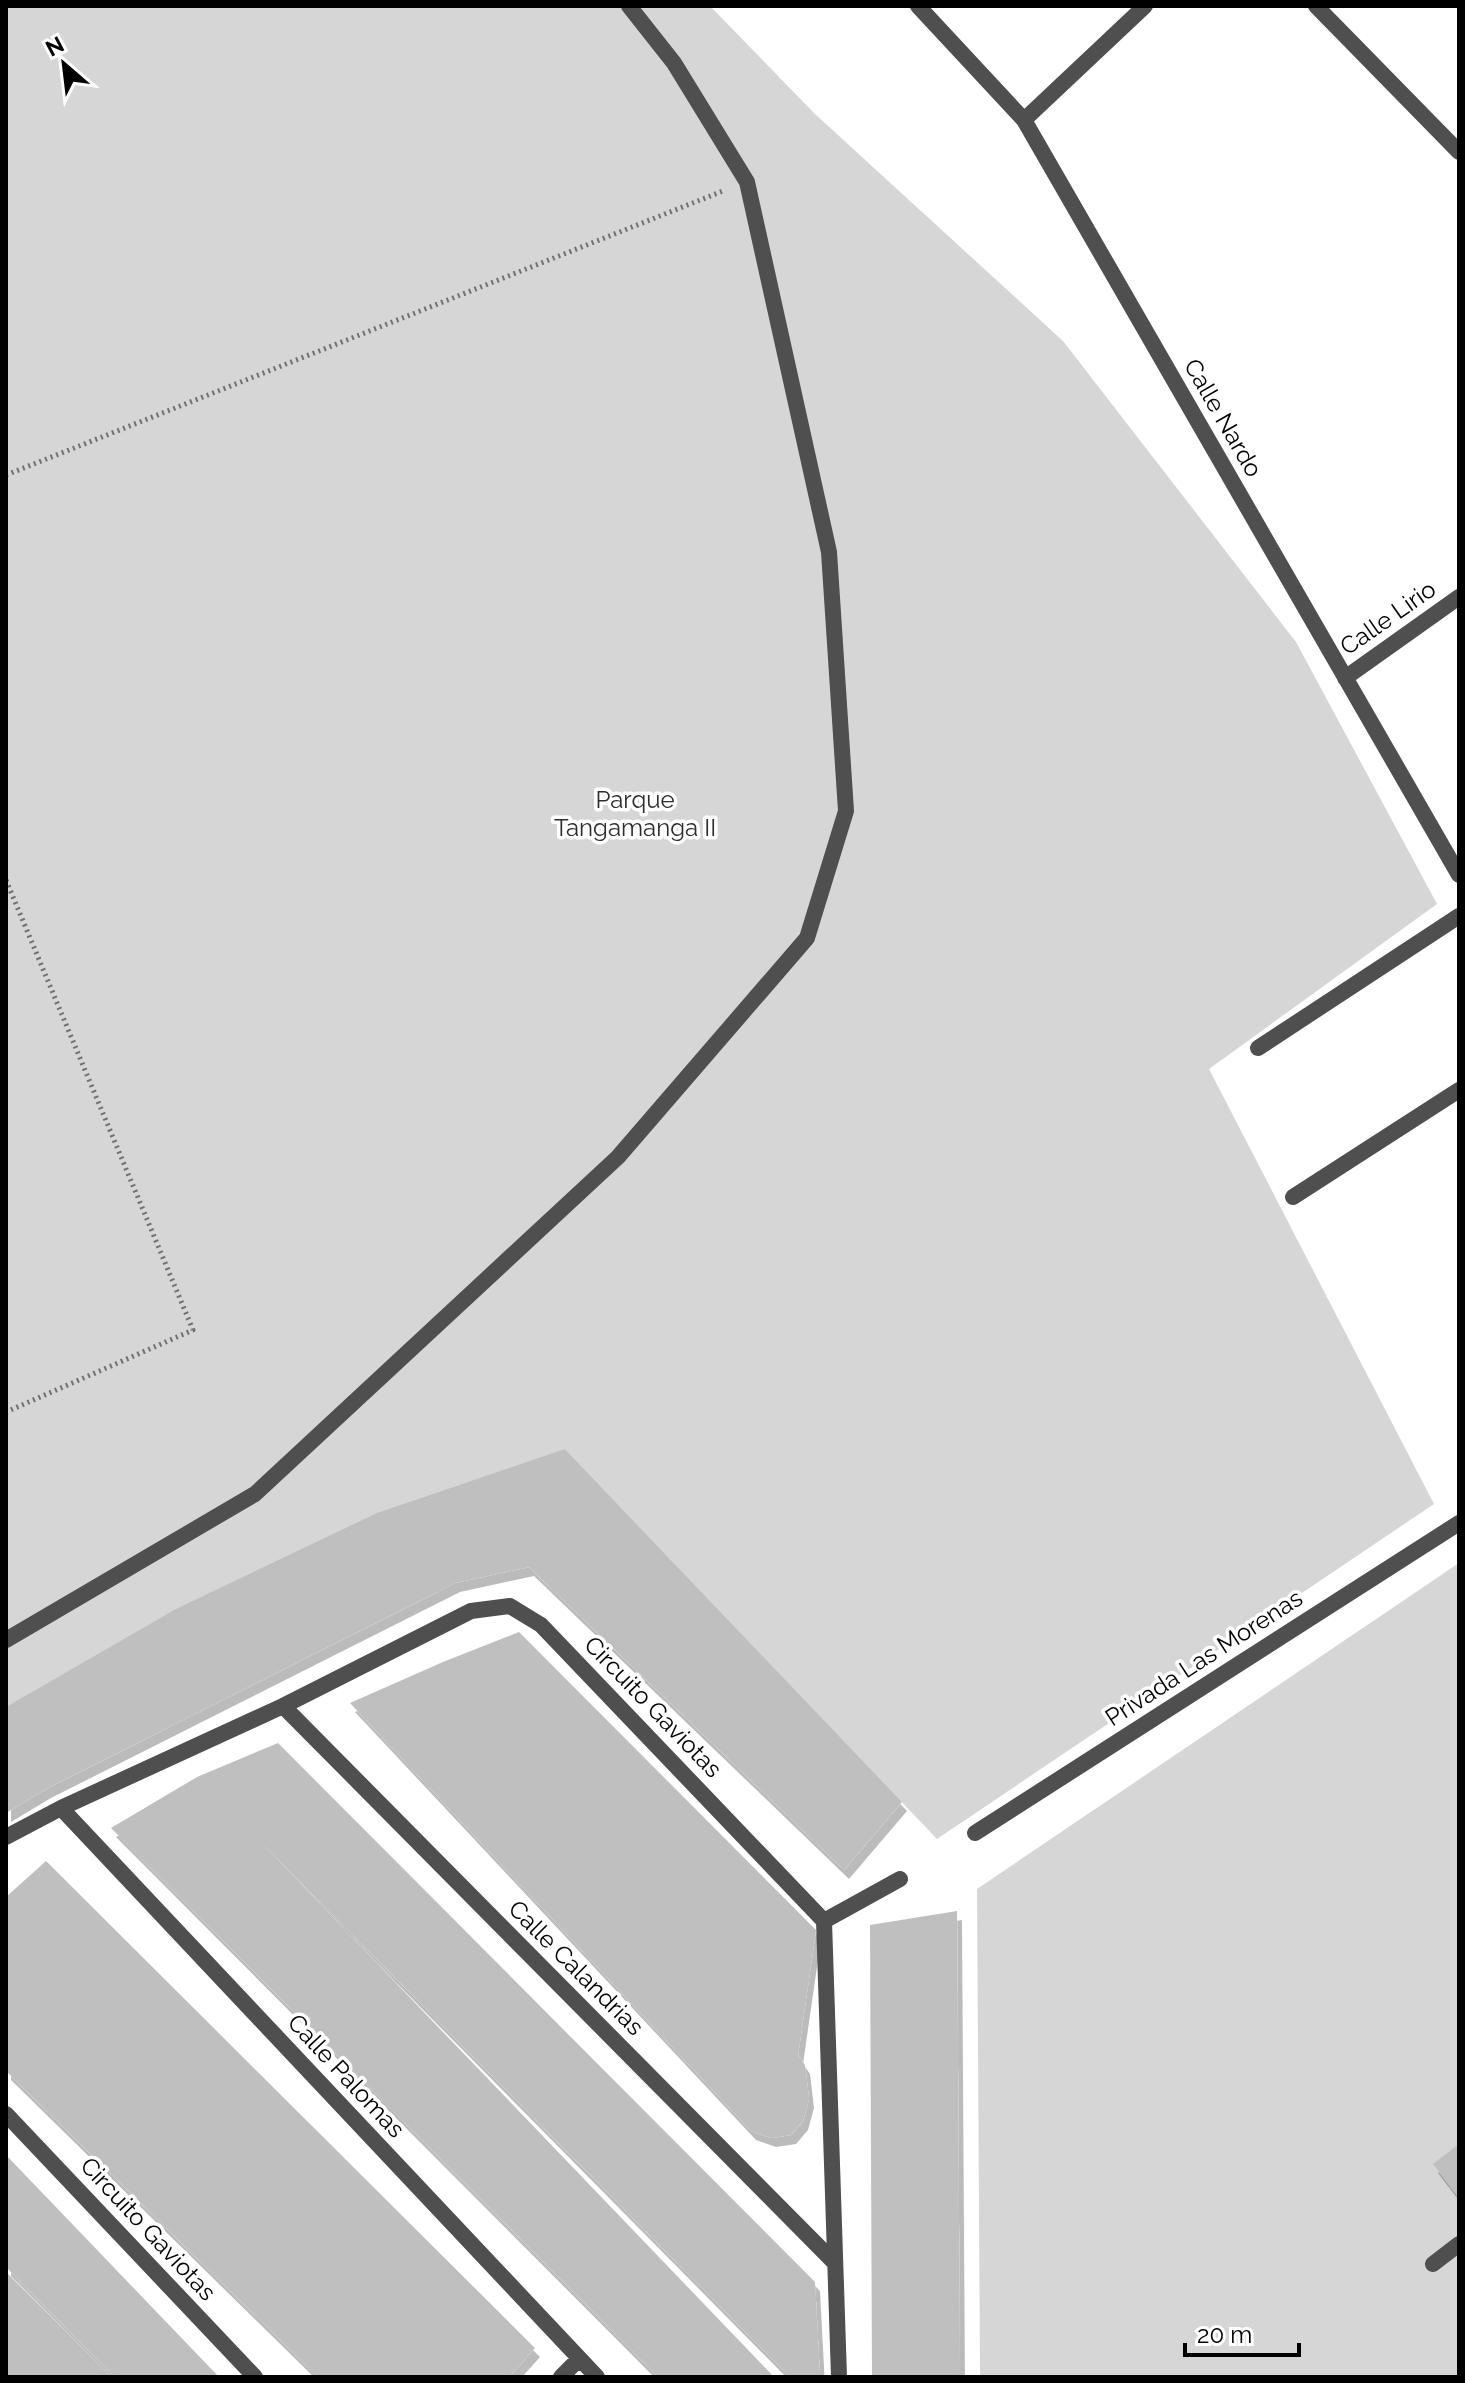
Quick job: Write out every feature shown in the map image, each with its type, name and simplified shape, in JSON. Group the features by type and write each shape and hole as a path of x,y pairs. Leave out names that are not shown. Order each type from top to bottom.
{"street":[{"path":"6,1640 255,1494 618,1157 807,938 846,811 829,552 747,182 674,63 629,6"},
{"name":"Calle Nardo","path":"918,6 1024,120 1459,875"},
{"path":"1024,120 1145,6"},
{"path":"1316,6 1459,152"},
{"name":"Calle Lirio","path":"1345,678 1459,597"},
{"path":"1258,1048 1459,916"},
{"path":"1293,1197 1459,1090"},
{"name":"Privada Las Morenas","path":"975,1833 1459,1523"},
{"name":"Circuito Gaviotas","path":"6,1837 61,1808 283,1706 471,1611 510,1606 541,1625 824,1921"},
{"name":"Calle Calandrias","path":"283,1706 835,2263"},
{"name":"Calle Palomas","path":"61,1808 597,2377"},
{"path":"839,2377 824,1921 900,1879"},
{"name":"Circuito Gaviotas","path":"6,2114 255,2377"},
{"path":"1433,2264 1459,2244"},
{"path":"561,2377 579,2359"}],"path":[{"path":"6,475 747,182"},
{"path":"6,880 193,1330 6,1412"}],"green space":[{"name":"Parque Tangamanga II","path":"6,6 710,6 815,114 1063,341 1296,642 1437,904 1209,1069 1434,1504 937,1839 565,1449 6,1707"},
{"path":"1459,1563 1459,2377 980,2377 977,1889"}],"building":[{"path":"565,1449 902,1802 844,1870 529,1567 455,1583 46,1789 6,1813 6,1707 176,1609 377,1513"},
{"path":"519,1632 816,1930 798,2055 805,2065 809,2099 803,2121 791,2135 771,2138 751,2131 350,1703"},
{"path":"278,1743 815,2282 820,2377 790,2377 255,1836 774,2377 658,2377 111,1828 197,1777"},
{"path":"46,1861 535,2348 509,2377 318,2377 6,2071 6,1897"},
{"path":"957,1911 960,2377 872,2377 870,1925"},
{"path":"1459,2144 1459,2198 1433,2164"},
{"path":"6,2155 219,2377 115,2377 6,2267"},
{"path":"6,2272 112,2377 6,2377"}]}
